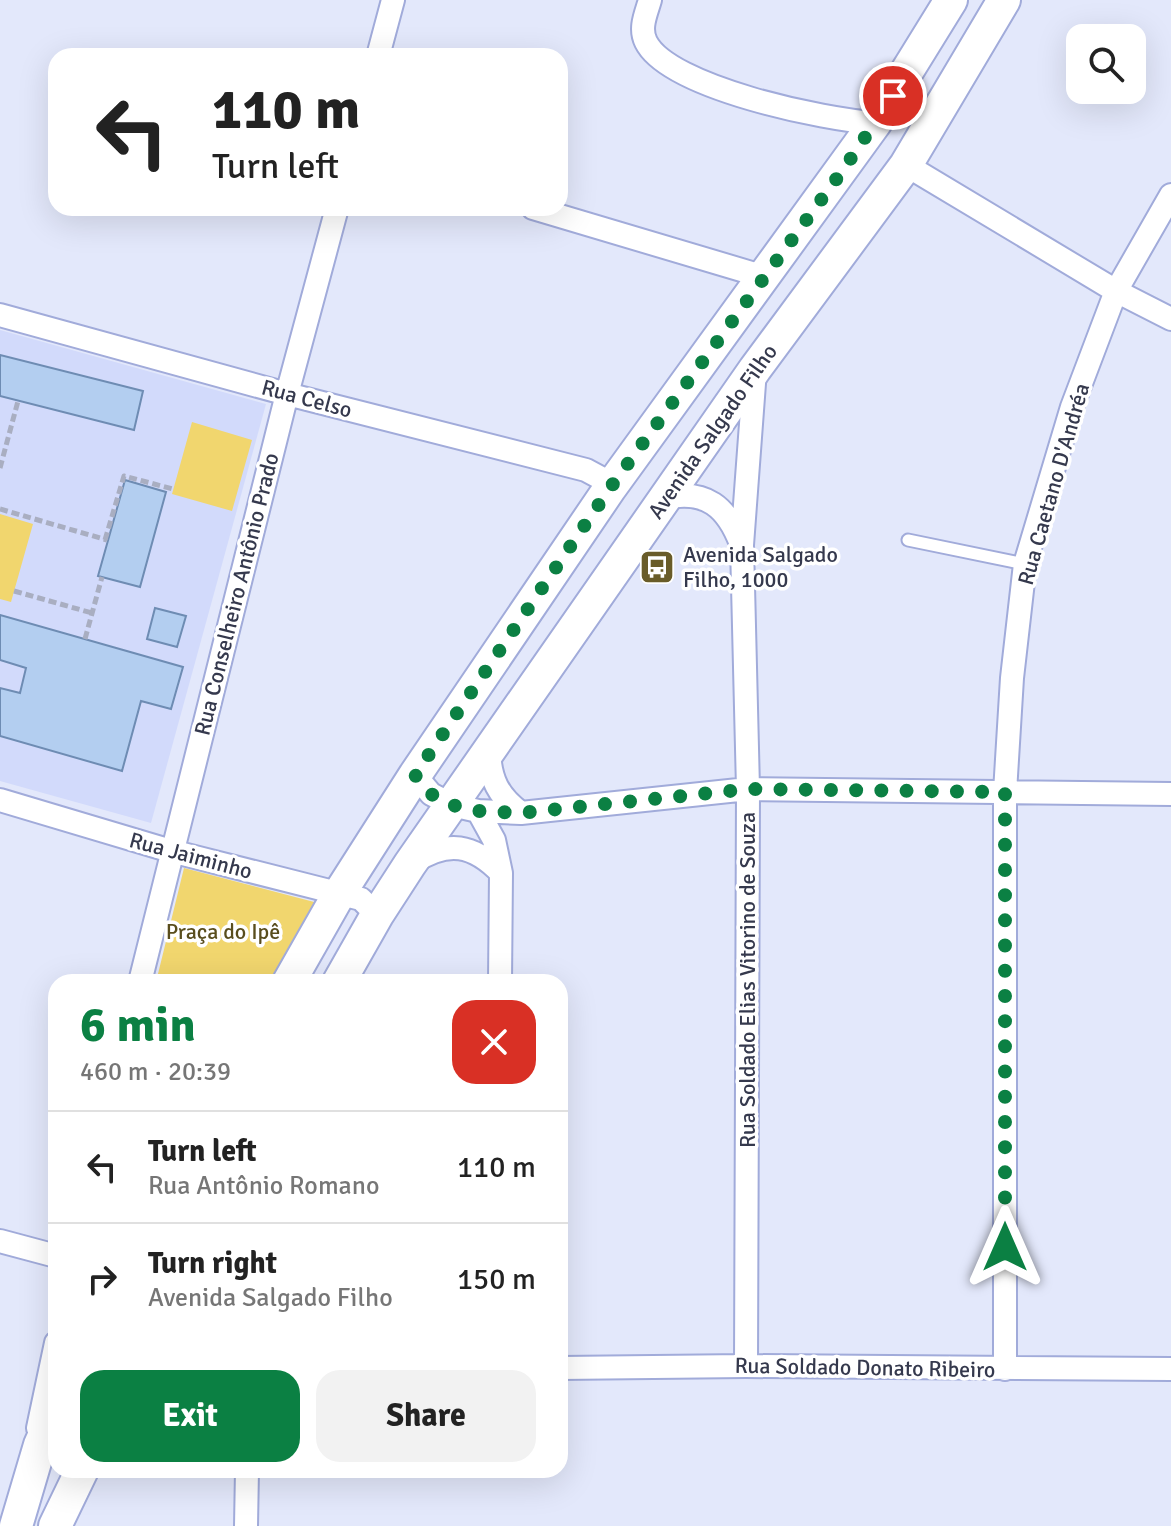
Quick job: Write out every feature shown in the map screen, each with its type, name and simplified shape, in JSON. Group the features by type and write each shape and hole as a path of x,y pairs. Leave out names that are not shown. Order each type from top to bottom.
{"main road":[{"path":"294,974 339,894 415,775 610,488 875,123 951,0"},
{"name":"Avenida Salgado Filho","path":"344,974 410,864 465,808 489,751 755,369 906,165 1004,0"},
{"path":"19,1517 48,1427"},
{"path":"55,1526 78,1478"}],"street":[{"path":"380,48 393,0"},
{"path":"650,0 642,27 645,40 667,65 716,87 812,115 875,123"},
{"path":"906,165 1116,291 1171,319"},
{"name":"Rua Caetano D'Andréa","path":"1005,1369 1005,792 1012,678 1025,564 1072,407 1116,291 1171,195"},
{"name":"Rua Conselheiro Antônio Prado","path":"142,974 287,394 335,216"},
{"path":"560,216 765,277"},
{"name":"Rua Celso","path":"0,315 287,394 586,470 610,488"},
{"name":"Rua Soldado Elias Vitorino de Souza","path":"746,1366 748,789 742,545 755,369"},
{"name":"Rua Soldado Elias Vitorino de Souza","path":"665,498 694,495 711,502 724,512 742,545"},
{"path":"489,751 495,787 506,802 521,813"},
{"path":"415,775 431,794 465,808 521,813 748,789 1171,794"},
{"name":"Rua Jaiminho","path":"0,800 171,851 361,899 377,915"},
{"path":"465,808 494,840 501,873 500,974"},
{"path":"410,864 437,851 467,847 489,860 501,873"},
{"path":"0,1241 48,1254"},
{"name":"Rua Soldado Donato Ribeiro","path":"568,1368 1171,1369"},
{"path":"19,1517 48,1381"},
{"path":"246,1526 247,1478"}],"lane":[{"path":"908,540 1025,564"}],"path":[{"path":"0,468 18,401"},
{"path":"0,509 106,540 124,476 173,489"},
{"path":"85,639 102,577"},
{"path":"14,591 92,613"}],"shaded area":[{"path":"0,330 266,404 151,823 0,781"}],"green space":[{"path":"192,422 252,440 232,511 172,494"},
{"path":"0,514 33,524 11,602 0,599"},
{"name":"Praça do Ipê","path":"184,868 318,903 278,974 158,974"}],"building":[{"path":"0,355 143,391 134,430 0,396"},
{"path":"125,480 166,492 140,587 98,576"},
{"path":"155,608 186,616 177,647 147,639"},
{"path":"0,615 183,667 171,709 141,701 122,771 0,736 0,688 20,693 26,668 0,660"}],"place":[{"name":"Avenida Salgado Filho, 1000","path":"657,567"}],"route":[{"path":"893,96 843,170 610,488 415,775 431,794 452,805 478,811 521,813 748,789 1005,792 1005,1247"}]}
